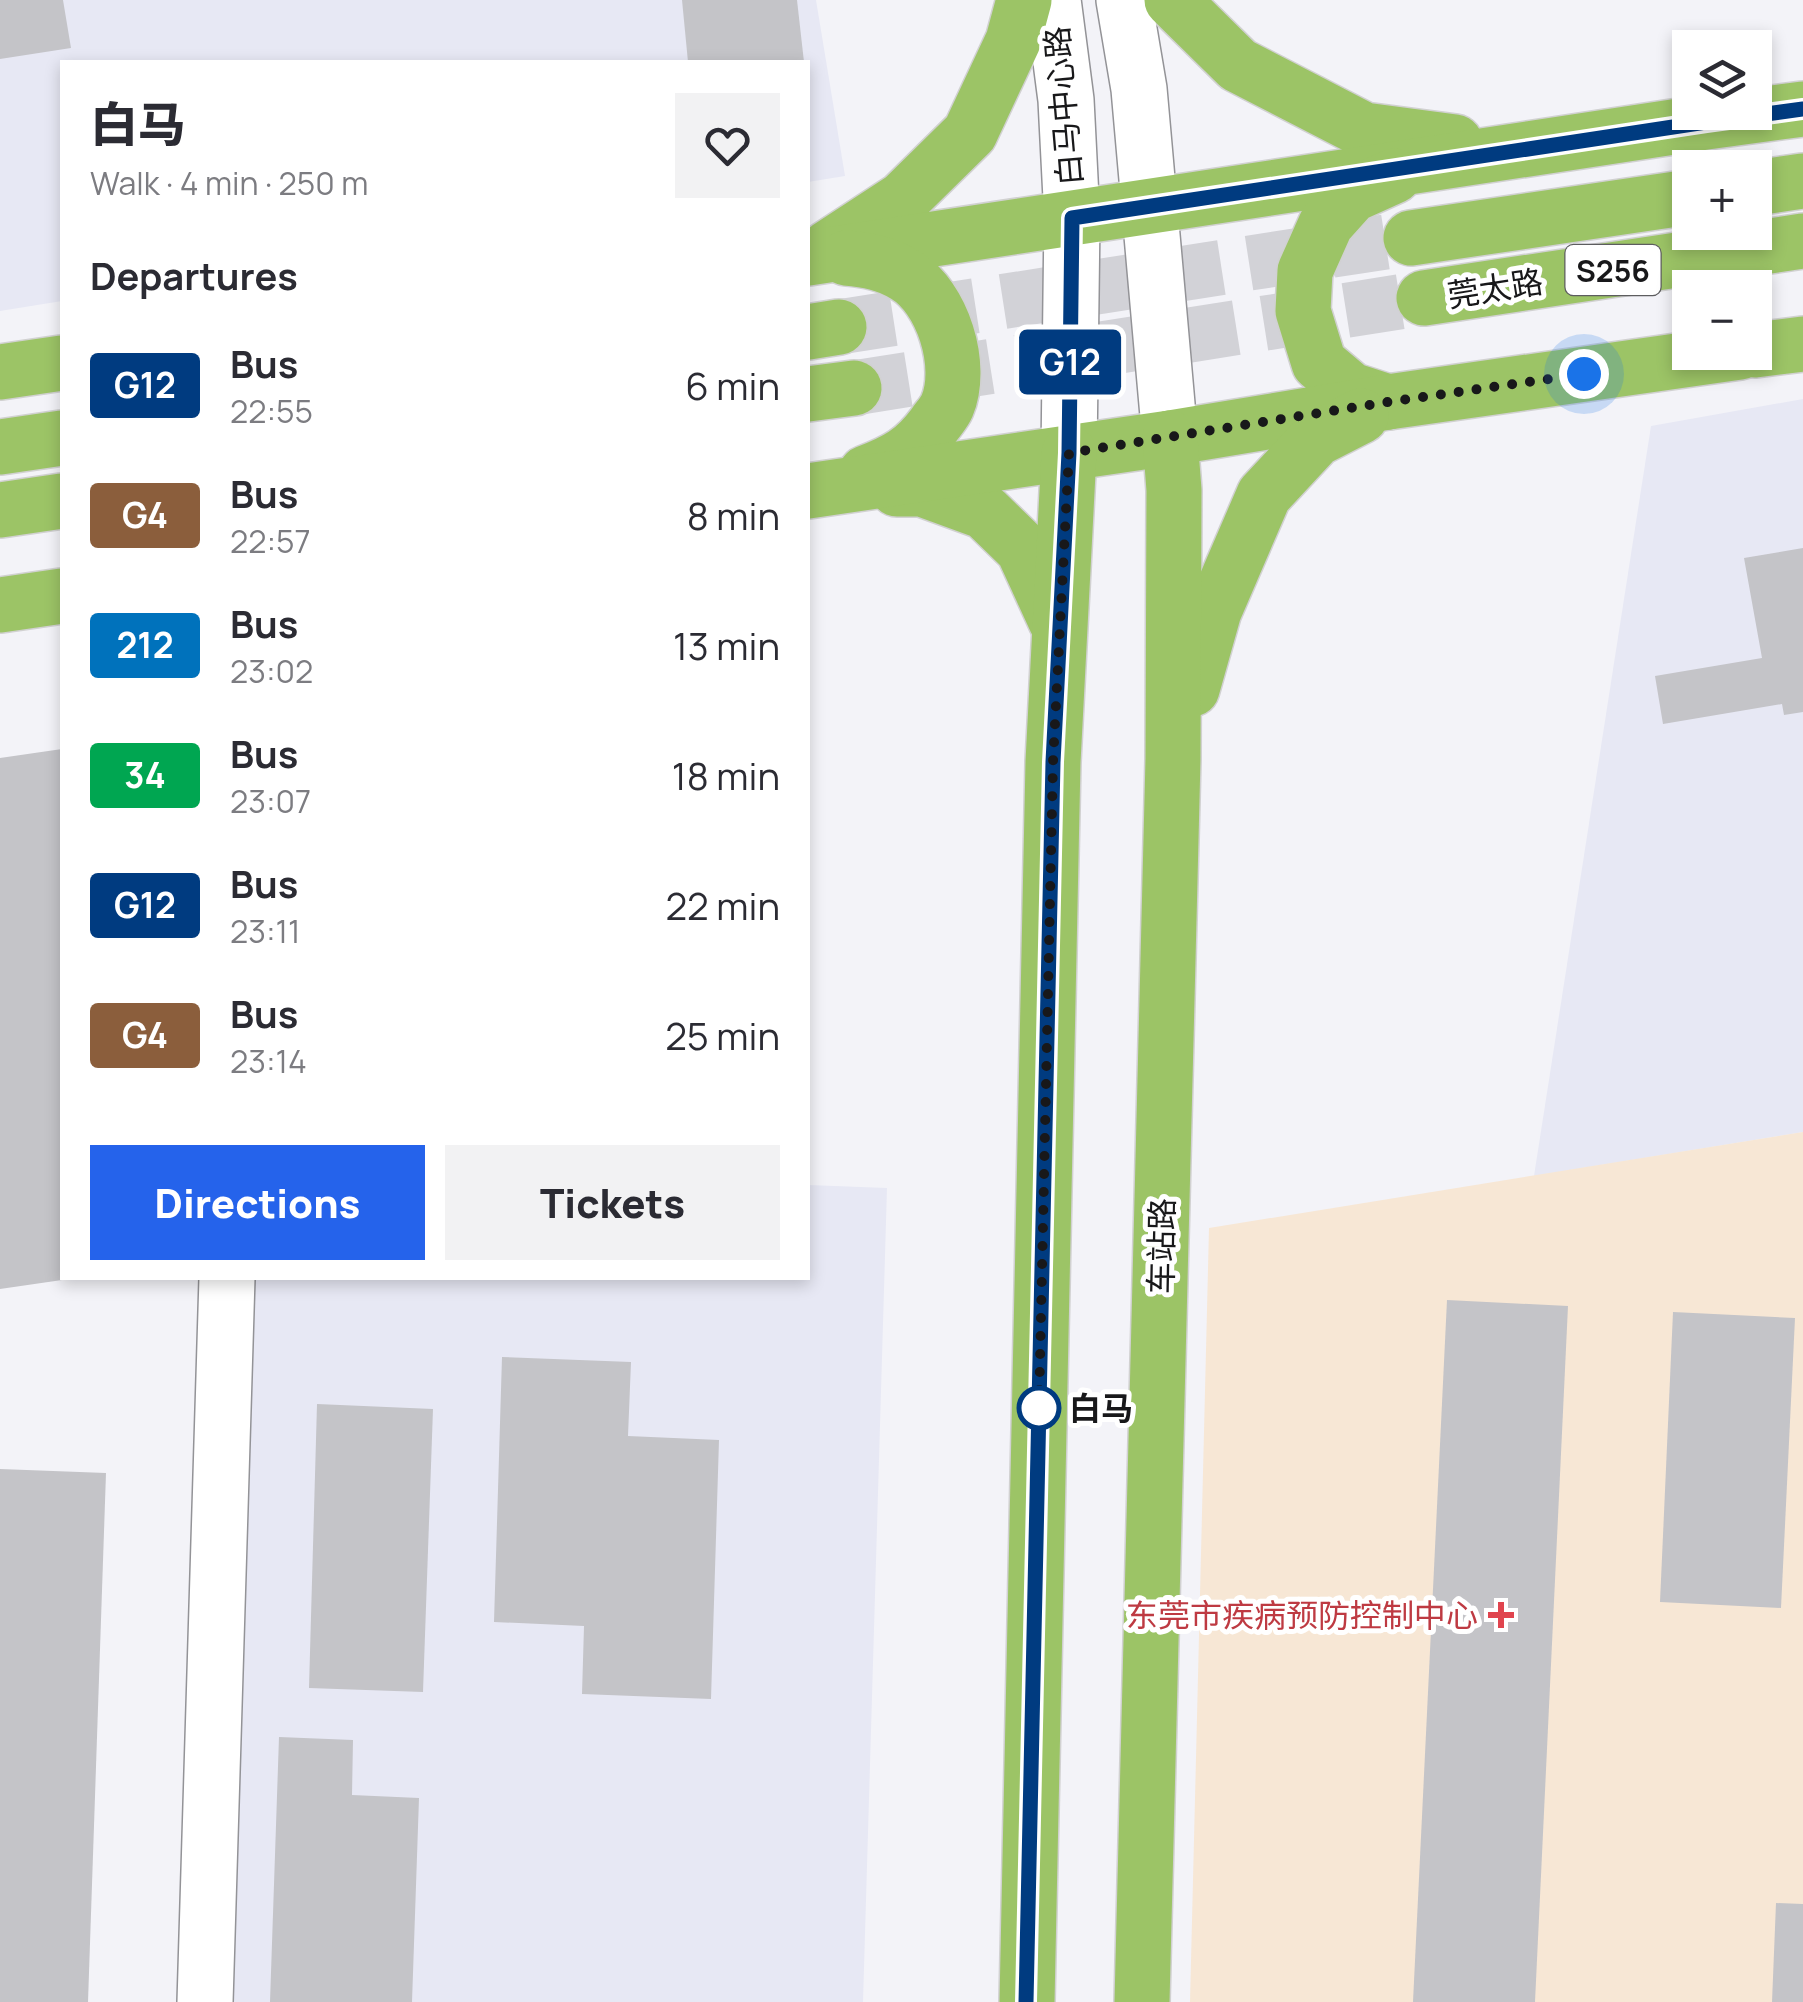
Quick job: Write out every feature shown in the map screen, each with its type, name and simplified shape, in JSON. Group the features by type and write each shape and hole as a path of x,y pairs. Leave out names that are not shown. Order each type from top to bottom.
{"main road":[{"path":"811,257 903,199 970,133 1013,41 1024,0"},
{"path":"1172,0 1238,65 1364,130 1518,150"},
{"path":"811,257 1803,110"},
{"path":"1388,402 1351,390 1318,363 1303,311 1305,271 1326,224 1352,195 1415,166"},
{"path":"1772,186 1803,181"},
{"name":"莞太路","path":"1411,238 1672,200"},
{"name":"莞太路","path":"1424,298 1803,241"},
{"path":"811,257 872,260 908,276 934,304 949,342 954,376 947,408 920,444 890,464 817,490"},
{"path":"1772,348 1803,344"},
{"path":"817,490 1069,453 1172,464 1388,402 1672,362"},
{"path":"0,372 60,363"},
{"path":"1173,759 1214,612 1264,495 1316,439 1388,402"},
{"path":"0,447 60,438"},
{"path":"1026,2002 1053,762 1069,453"},
{"name":"车站路","path":"1142,2002 1173,759 1172,464"},
{"path":"817,490 922,489 985,512 1023,549 1059,628"},
{"path":"0,510 60,501"},
{"path":"0,605 60,596"}],"street":[{"name":"白马中心路","path":"1053,0 1066,100 1072,218 1069,453"},
{"path":"1124,0 1138,89 1172,464"},
{"path":"205,2002 227,1280"}],"shaded area":[{"path":"0,0 816,0 845,176 810,182 810,60 60,60 60,301 0,311"},
{"path":"1803,399 1803,1132 1534,1176 1651,426"},
{"name":"东莞市疾病预防控制中心","path":"1803,1132 1803,2002 1190,2002 1209,1228"},
{"path":"810,1185 887,1188 863,2002 228,2002 250,1280 810,1280"}],"building":[{"path":"0,0 63,0 71,48 0,59"},
{"path":"682,0 797,0 804,60 688,60"},
{"path":"1803,548 1803,712 1784,715 1782,704 1663,724 1655,676 1762,658 1744,558"},
{"path":"60,749 62,1280 0,1289 0,758"},
{"path":"1447,1300 1568,1306 1535,2002 1413,2002"},
{"path":"1673,1312 1795,1318 1781,1608 1660,1602"},
{"path":"502,1357 631,1362 628,1436 719,1440 711,1699 582,1694 584,1626 494,1622"},
{"path":"317,1404 433,1409 423,1692 309,1688"},
{"path":"0,1469 106,1473 88,2002 0,2002"},
{"path":"279,1737 353,1740 352,1795 419,1798 412,2002 270,2002"},
{"path":"1776,1903 1803,1904 1803,2002 1772,2002"}],"tunnel":[{"path":"839,327 1411,238"},
{"path":"854,388 1424,298"}],"bus line":[{"name":"G12","path":"1026,2002 1053,762 1069,453 1072,218 1803,109"}],"place":[{"name":"白马","path":"1039,1408"},
{"name":"东莞市疾病预防控制中心","path":"1501,1615"}],"route":[{"path":"1039,1408 1053,762 1069,453 1584,374"}]}
